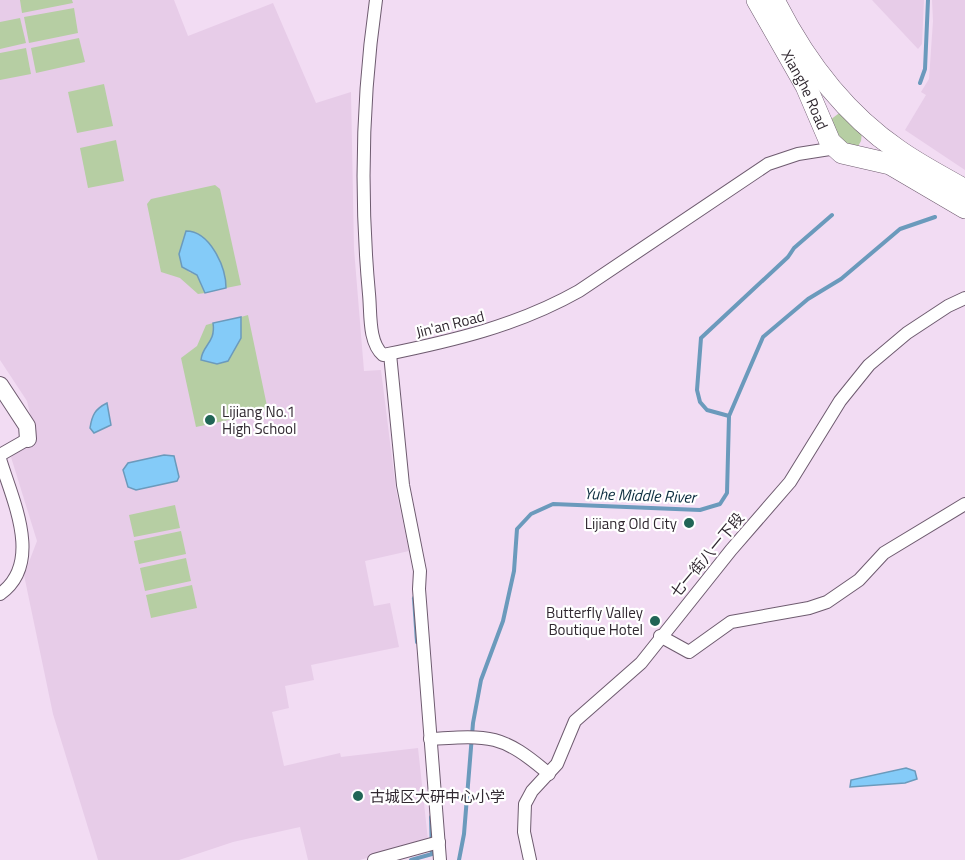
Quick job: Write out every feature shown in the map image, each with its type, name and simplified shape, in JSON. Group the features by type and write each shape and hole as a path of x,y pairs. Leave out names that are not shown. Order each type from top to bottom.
{"highway":[{"name":"Xianghe Road","path":"770,0 806,55 843,101 898,151 965,190"},
{"name":"Xianghe Road","path":"770,0 826,137 836,148 842,153 890,164 965,208"},
{"path":"819,120 829,108 843,101"},
{"path":"864,158 873,148 875,132"}],"street":[{"path":"376,0 363,124 364,228 375,345 383,355 390,354 403,485 420,571 418,589 440,860"},
{"name":"Jin'an Road","path":"390,354 488,331 547,308 579,291 768,164 807,152 836,148"},
{"name":"七一街八一下段","path":"530,860 524,832 525,804 532,790 557,764 575,721 629,675 790,482 840,401 869,365 907,333 948,306 965,298"},
{"path":"0,385 27,426 28,439 0,457 23,541 19,567 10,584 0,594"},
{"path":"660,636 689,651 731,622 809,608 827,602 860,580 884,553 965,504"},
{"path":"430,739 465,735 480,736 523,752 549,774"},
{"path":"374,860 439,842"}],"shaded area":[{"name":"Lijiang No.1 High School","path":"0,0 174,0 188,36 273,3 316,103 351,92 354,249 364,371 381,370 396,490 409,551 365,561 374,606 390,603 399,647 311,665 314,680 285,686 289,708 272,712 284,766 340,753 341,757 418,748 428,840 360,860 308,860 300,827 233,842 179,860 98,860 53,714 24,575 37,541 11,457 36,438 27,401 0,360"},
{"path":"872,0 924,0 922,44 918,49"},
{"path":"932,0 965,0 965,170 905,130 926,95 921,92 929,79"}],"green space":[{"path":"20,0 72,0 73,3 22,13"},
{"path":"74,8 78,33 29,43 24,17"},
{"path":"20,18 26,43 0,49 0,22"},
{"path":"79,38 85,62 36,73 31,48"},
{"path":"26,48 31,74 0,80 0,53"},
{"path":"104,84 113,126 77,133 68,92"},
{"path":"838,114 845,114 862,132 857,148 845,149 830,120"},
{"path":"116,140 124,181 88,188 80,148"},
{"path":"215,185 220,189 241,285 226,288 223,273 186,231 179,254 189,272 197,275 205,293 198,294 180,278 161,272 147,204 151,199"},
{"path":"248,315 267,406 262,413 196,427 181,358 197,346 206,325 213,323 213,338 203,352 207,362 223,358 234,347 240,333 241,317"},
{"path":"175,505 180,528 134,537 129,515"},
{"path":"181,531 186,554 139,564 134,541"},
{"path":"186,558 191,581 145,591 140,568"},
{"path":"192,585 197,608 151,618 146,595"}],"water":[{"path":"186,231 195,233 209,243 220,261 226,288 205,293 197,275 182,267 179,254"},
{"path":"241,317 241,338 228,361 217,364 201,360 213,335 213,323"},
{"path":"107,403 111,425 94,433 90,428 93,416"},
{"path":"164,455 174,456 179,477 177,481 136,490 128,487 123,470 128,463"},
{"path":"906,768 915,771 917,779 905,783 850,787 851,780"}],"waterway":[{"path":"920,83 925,69 928,0"},
{"path":"729,416 707,410 700,402 697,390 701,338 788,257 794,248 832,215"},
{"name":"Yuhe Middle River","path":"459,860 464,834 473,723 481,680 503,621 514,571 517,529 531,514 553,504 700,510 720,504 727,493 729,416 763,337 808,299 841,279 900,229 935,217"},
{"path":"414,598 417,642"},
{"path":"411,860 432,854 431,817"}],"place":[{"name":"Lijiang No.1 High School","path":"210,420"},
{"name":"Lijiang Old City","path":"689,523"},
{"name":"Butterfly Valley Boutique Hotel","path":"655,621"},
{"name":"古城区大研中心小学","path":"358,796"}]}
